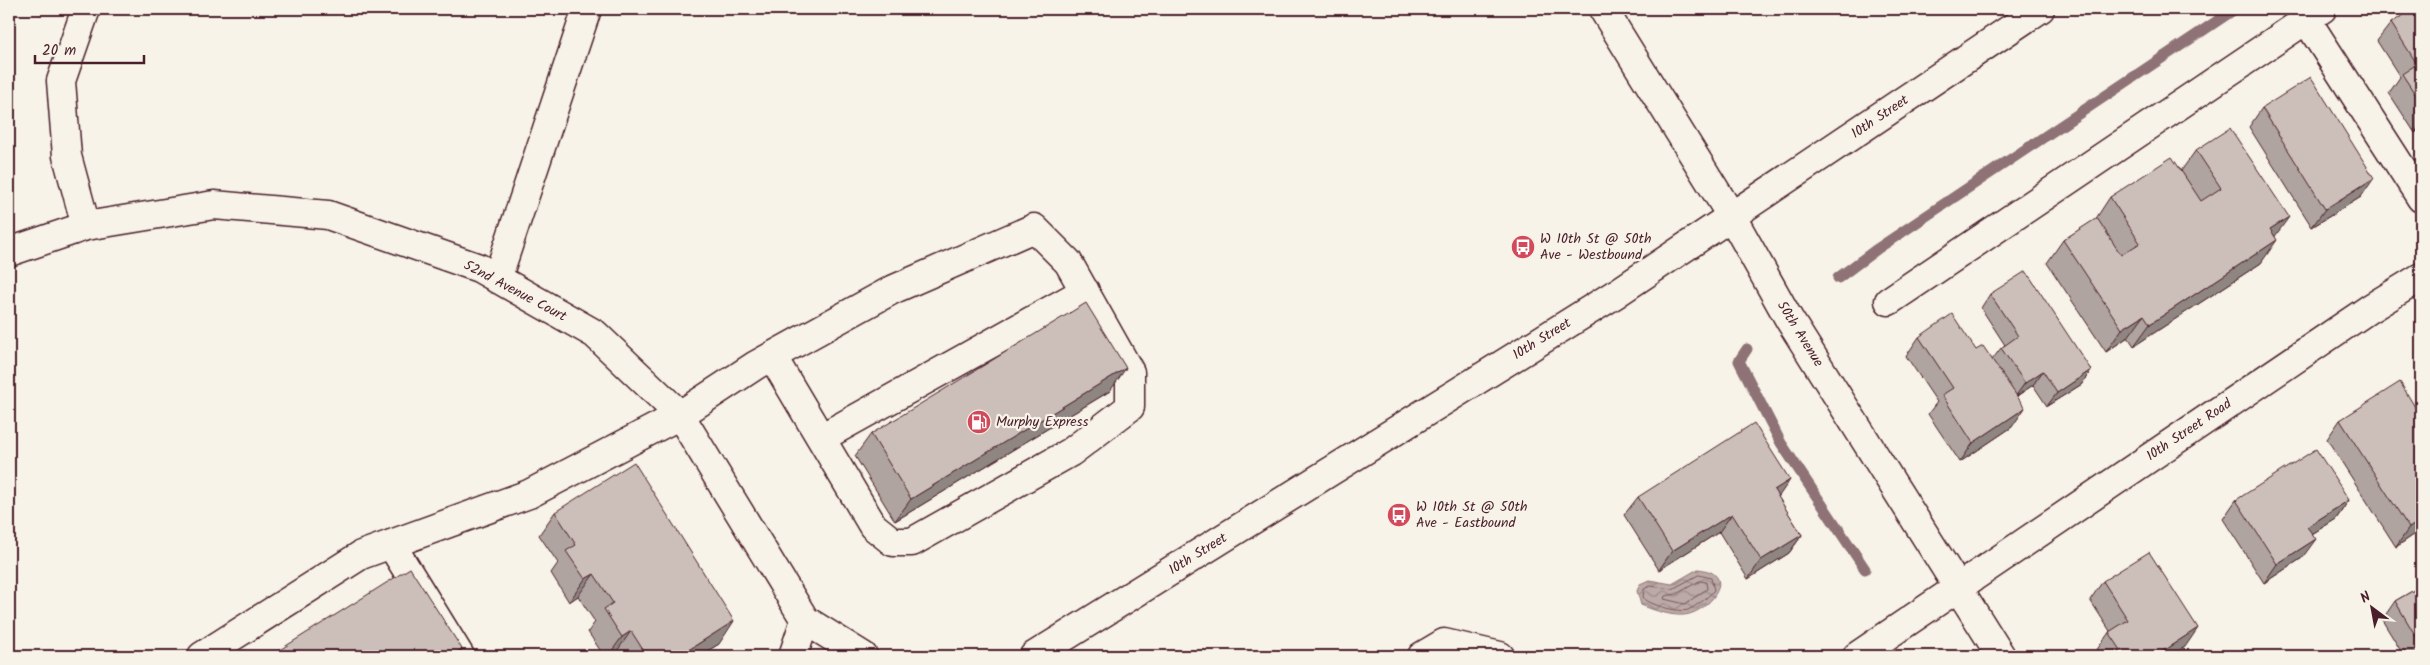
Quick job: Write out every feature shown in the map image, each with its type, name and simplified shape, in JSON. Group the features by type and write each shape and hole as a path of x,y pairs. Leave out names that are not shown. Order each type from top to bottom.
{"street":[{"path":"86,9 61,81 67,156 86,226"},
{"path":"497,279 587,9"},
{"name":"50th Avenue","path":"1603,9 1732,217 1789,319 2001,656"},
{"name":"10th Street","path":"1034,656 1616,293 2040,9"},
{"path":"1889,301 2314,14 2421,198"},
{"name":"52nd Avenue Court","path":"9,252 86,226 214,205 328,214 479,268 595,334 680,415 805,620 863,656"},
{"path":"202,656 361,555 529,494 680,415 772,356 892,290 1034,228 1068,262 1130,372 1130,408 1071,452 912,542 893,542 873,526 772,356"},
{"name":"10th Street Road","path":"1857,656 2361,315 2421,277"},
{"path":"821,438 1084,291"},
{"path":"391,544 460,656"},
{"path":"793,656 805,620"},
{"path":"1422,656 1444,643 1500,656"}],"water":[{"path":"1698,569 1711,572 1717,578 1719,585 1716,593 1702,608 1693,613 1673,615 1641,605 1637,591 1640,584 1649,580 1672,584"}],"building":[{"path":"2413,9 2421,9 2421,103 2402,74 2417,64 2391,23"},
{"path":"2311,77 2374,178 2325,209 2262,108"},
{"path":"2230,128 2289,217 2270,229 2277,240 2150,324 2144,315 2122,329 2063,240 2097,218 2121,255 2140,243 2110,197 2172,157 2201,201 2221,188 2196,150"},
{"path":"2026,271 2091,370 2057,393 2043,371 2025,383 2001,348 2018,336 1990,294"},
{"path":"1086,303 1126,368 911,499 871,434"},
{"path":"1952,314 1976,350 1983,346 2025,408 1973,443 1942,395 1953,388 1919,337"},
{"path":"2400,382 2421,417 2421,520 2409,528 2340,420"},
{"path":"1754,423 1790,480 1774,490 1802,535 1761,560 1732,514 1672,551 1638,497"},
{"path":"2316,449 2349,500 2307,527 2316,539 2277,564 2236,500"},
{"path":"634,462 734,621 679,656 647,656 631,631 622,637 604,609 613,603 594,574 585,579 566,551 576,545 555,512"},
{"path":"2149,552 2198,628 2155,656 2125,656 2109,632 2128,620 2103,581"},
{"path":"410,568 462,649 450,656 270,656"},
{"path":"2421,586 2421,645 2395,601"}],"waterway":[{"path":"1838,278 1877,249 2235,9"},
{"path":"1747,349 1739,361 1781,443 1865,569"}],"place":[{"name":"W 10th St @ 50th Ave - Westbound","path":"1523,247"},
{"name":"Murphy Express","path":"979,422"},
{"name":"W 10th St @ 50th Ave - Eastbound","path":"1399,515"}]}
